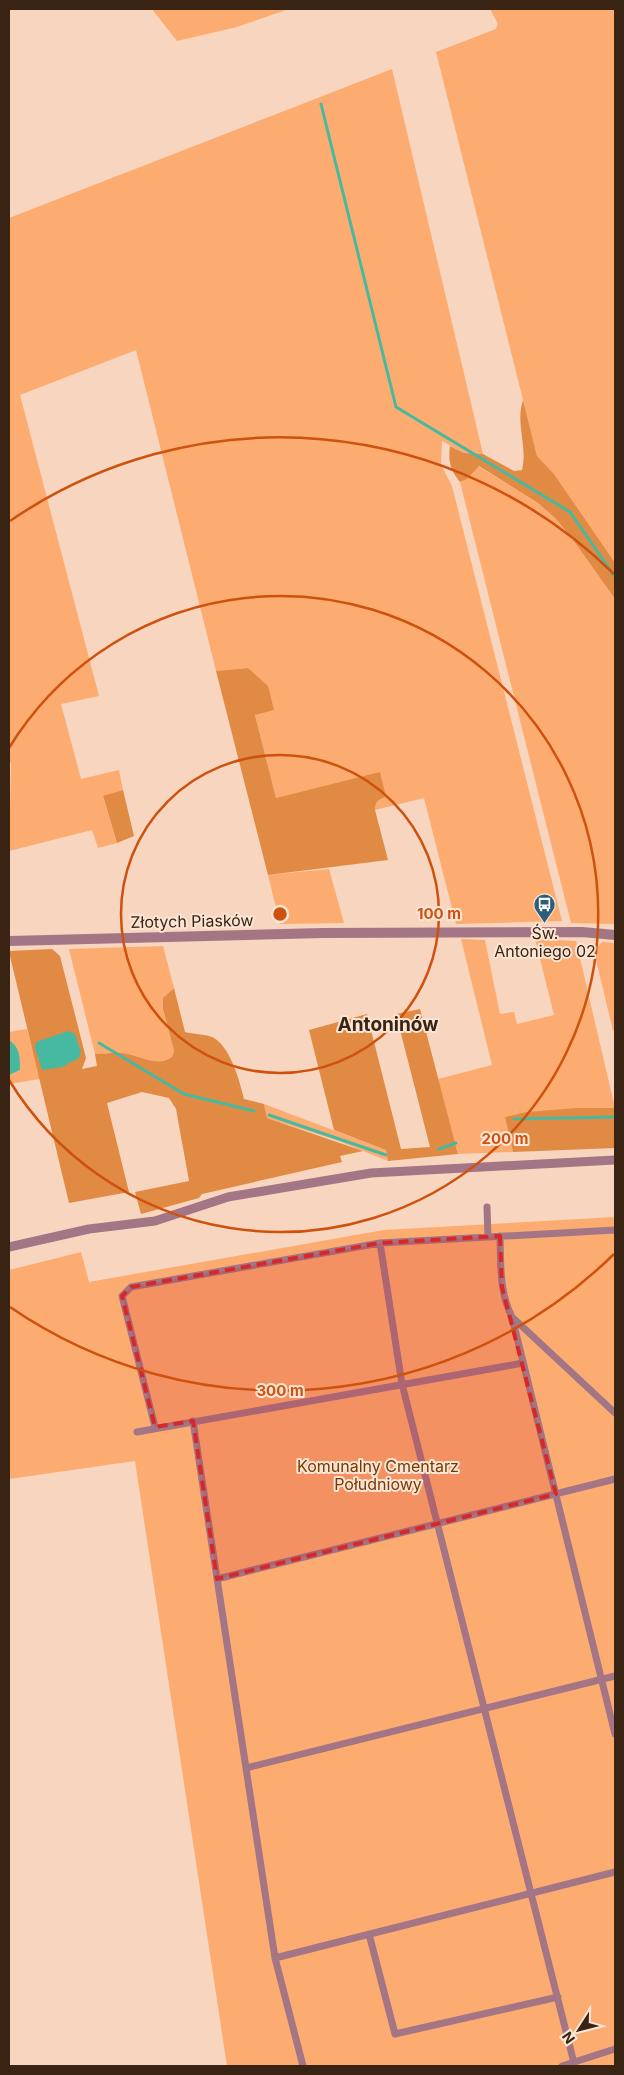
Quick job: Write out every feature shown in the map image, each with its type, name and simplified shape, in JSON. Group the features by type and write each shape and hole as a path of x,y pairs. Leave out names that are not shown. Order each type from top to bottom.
{"street":[{"name":"Złotych Piasków","path":"9,941 323,933 582,932 615,935"},
{"path":"9,1247 89,1229 155,1221 228,1197 371,1173 615,1160"},
{"path":"486,1207 488,1237"},
{"path":"155,1427 122,1296 131,1287 380,1243 615,1230"},
{"path":"500,1236 502,1287 506,1305 512,1317 615,1734"},
{"path":"380,1243 402,1384 574,2063"},
{"path":"512,1317 615,1413"},
{"path":"136,1432 155,1427 523,1363"},
{"path":"193,1421 275,1958 304,2066"},
{"path":"218,1579 615,1479"},
{"path":"246,1768 615,1676"},
{"path":"275,1958 615,1872"},
{"path":"369,1934 395,2034 558,1997"},
{"path":"562,2066 615,2049"}],"highlighted area":[{"path":"500,1236 502,1287 556,1494 217,1579 193,1421 155,1427 122,1296 131,1287 380,1243"}],"green space":[{"path":"152,9 289,9 237,27 177,41"},
{"path":"490,9 615,9 615,564 554,474 537,456 436,52 496,29 498,24"},
{"path":"392,69 483,454 464,453 442,441 441,465 452,486 562,921 456,924 424,798 375,810 375,805 379,799 380,773 276,798 255,715 248,668 216,671 136,350 20,395 99,696 61,704 81,779 119,770 123,790 103,797 117,843 98,848 92,830 9,851 11,764 9,759 9,218"},
{"path":"478,466 538,503 555,518 571,537 615,599 615,924 571,923 460,482 467,479"},
{"path":"329,869 344,923 280,924 268,875"},
{"path":"461,939 485,940 500,1014 514,1012 517,1024 554,1015 535,939 576,941 615,1108 526,1112 505,1117 513,1152 458,1154 438,1079 492,1065"},
{"path":"602,942 615,943 615,1028 613,1031 594,951"},
{"path":"163,946 174,988 163,998 163,1009 174,1051 172,1057 166,1060 154,1061 123,1053 95,1054 69,949"},
{"path":"27,1029 40,1079 9,1084 9,1032"},
{"path":"264,1104 386,1150 388,1161 336,1140 267,1118"},
{"name":"Komunalny Cmentarz Południowy","path":"615,1217 615,2066 227,2066 135,1461 9,1479 9,1270 81,1252 89,1282 384,1230"}],"shaded area":[{"path":"523,400 537,456 554,474 615,563 615,599 571,537 555,518 538,503 479,466 467,479 460,482 452,469 449,456 450,446 464,453 483,454 514,471 522,470 524,452 520,418"},
{"path":"248,668 268,686 274,710 255,715 276,798 380,772 386,797 378,801 375,810 388,860 268,875 216,671"},
{"path":"123,790 134,836 117,843 103,796"},
{"path":"52,949 60,956 86,1058 82,1069 97,1066 95,1054 123,1053 154,1061 166,1060 172,1057 174,1051 163,1009 163,998 174,988 185,1032 206,1035 218,1041 229,1056 244,1099 264,1104 267,1118 363,1151 340,1156 342,1162 202,1194 199,1198 141,1214 135,1192 189,1181 176,1109 169,1098 142,1092 107,1103 129,1192 69,1203 9,952"},
{"path":"420,1009 458,1154 388,1161 386,1150 334,1130 309,1030 367,1014 401,1149 430,1147 396,1014"},
{"path":"577,1108 615,1108 615,1148 513,1152 505,1117 526,1112"}],"water":[{"path":"68,1031 75,1034 81,1052 79,1058 62,1067 42,1070 35,1048 36,1042"},
{"path":"9,1040 17,1049 20,1070 9,1075"}],"waterway":[{"path":"321,104 396,407 570,512 615,577"},
{"path":"99,1043 184,1094 254,1111"},
{"path":"269,1115 386,1155"},
{"path":"514,1119 613,1117"},
{"path":"439,1149 456,1143"}],"place":[{"name":"Św. Antoniego 02","path":"545,923"}],"district":[{"name":"Antoninów","path":"388,1024"}]}
